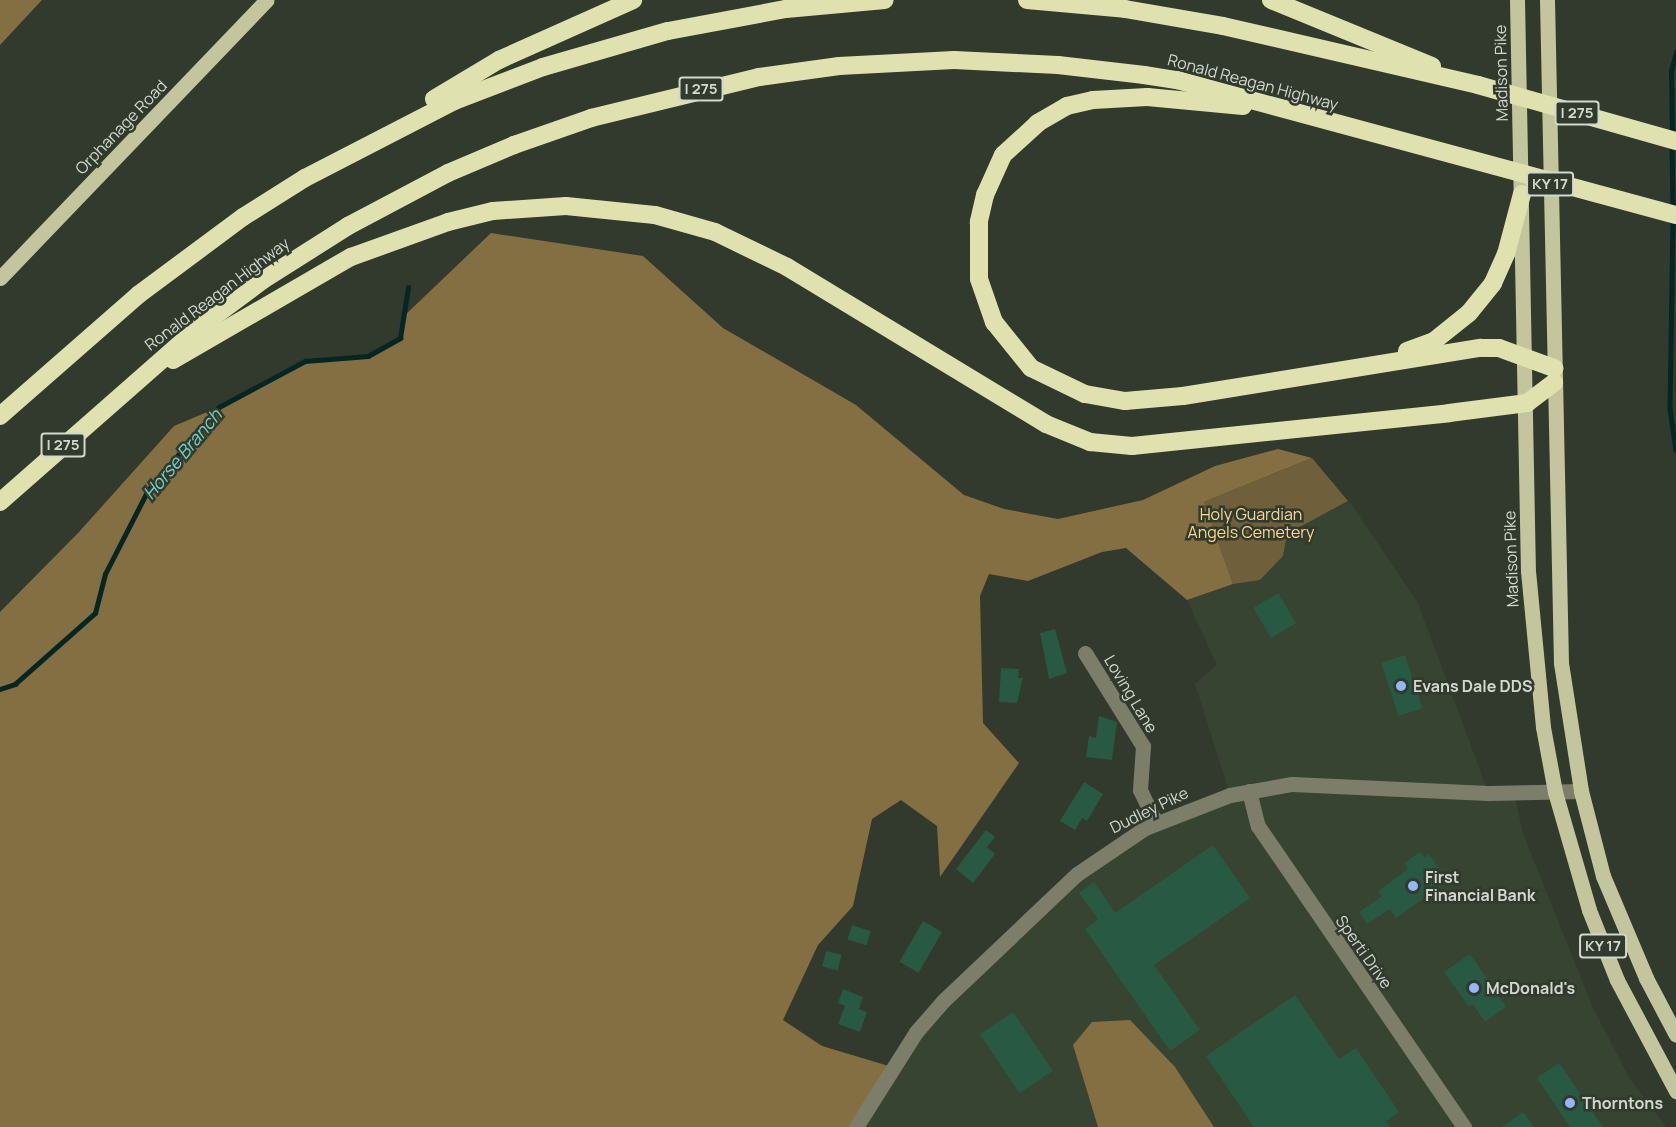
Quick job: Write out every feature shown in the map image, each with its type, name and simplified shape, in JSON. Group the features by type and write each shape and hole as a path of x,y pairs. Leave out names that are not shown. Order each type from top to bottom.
{"highway":[{"path":"0,416 138,295 243,217 499,60 633,0"},
{"path":"305,178 454,101 549,65 626,42 735,18 885,0"},
{"name":"I 275","path":"1027,0 1136,10 1223,26 1478,85 1676,141"},
{"path":"1271,0 1478,85"},
{"name":"Ronald Reagan Highway","path":"0,502 125,388 263,280 406,194 514,145 681,93 839,66 1005,61 1177,80 1676,215"},
{"path":"125,388 351,257 448,222 493,211 566,206 655,215 715,232 787,267 1046,424 1090,442 1132,446 1527,403 1554,375 1525,358 1499,348 1481,348 1183,396 1111,400 1085,394 1031,368 994,322 984,297 978,261 985,195 1003,155 1038,123 1067,106 1121,97 1281,108"},
{"path":"1371,365 1434,341 1469,313 1492,283 1506,254 1522,194"}],"main road":[{"name":"Orphanage Road","path":"0,278 267,0"},
{"name":"Madison Pike","path":"1517,0 1531,621 1554,792 1571,855 1609,960 1676,1091"},
{"name":"KY 17","path":"1547,0 1562,663 1581,791 1603,876 1621,923 1676,1035"}],"street":[{"name":"Loving Lane","path":"1085,653 1143,746 1140,790 1156,823"},
{"name":"Dudley Pike","path":"856,1127 916,1032 978,966 1077,874 1107,850 1184,810 1249,791 1334,783 1482,792 1581,791"},
{"name":"Sperti Drive","path":"1249,791 1258,826 1464,1127"}],"shaded area":[{"path":"0,0 42,0 0,45"},
{"path":"491,233 643,256 723,328 856,405 964,495 1004,509 1058,519 1143,500 1215,466 1278,449 1312,458 1204,502 1233,584 1187,600 1126,548 1102,552 1028,581 989,574 980,596 983,723 1019,763 940,877 937,826 901,800 872,819 853,906 818,945 783,1020 822,1046 892,1067 856,1127 0,1127 0,612 79,532 174,426 219,407 305,361 368,356 400,338 403,317"},
{"path":"1349,501 1418,603 1488,792 1514,792 1523,834 1594,1010 1630,1079 1666,1127 1214,1127 1175,1067 1073,1045 1098,1127 856,1127 916,1032 1107,850 1230,795 1195,684 1217,665 1187,600 1233,584 1260,580 1283,556 1287,534"},
{"path":"1130,1020 1175,1067 1214,1127 1098,1127 1073,1045 1092,1022"}],"green space":[{"name":"Holy Guardian Angels Cemetery","path":"1312,458 1348,501 1287,534 1283,556 1260,580 1233,584 1204,502"}],"building":[{"path":"1278,593 1296,623 1271,638 1253,608"},
{"path":"1055,629 1067,673 1049,679 1040,633"},
{"name":"Evans Dale DDS","path":"1405,655 1422,708 1399,716 1381,663"},
{"path":"1001,668 1019,669 1018,678 1023,678 1017,703 999,702"},
{"path":"1099,716 1117,722 1112,760 1086,757 1089,736 1096,738"},
{"path":"1084,782 1103,794 1087,821 1082,818 1075,830 1060,821"},
{"path":"986,830 995,837 987,847 995,854 973,883 956,869"},
{"path":"1213,845 1250,898 1154,965 1200,1030 1170,1051 1085,929 1098,919 1079,893 1094,882 1115,913"},
{"name":"First Financial Bank","path":"1420,852 1425,858 1429,854 1448,881 1396,918 1390,909 1367,924 1359,912 1382,896 1378,891 1408,869 1404,863"},
{"path":"923,921 942,932 919,973 900,962"},
{"path":"852,925 871,931 866,945 847,939"},
{"path":"826,951 842,955 838,970 822,967"},
{"name":"McDonald's","path":"1470,954 1506,1007 1485,1022 1473,1004 1469,1007 1444,972"},
{"path":"843,989 863,997 859,1009 867,1012 860,1032 838,1024 845,1006 838,1003"},
{"path":"1295,995 1339,1059 1356,1048 1399,1112 1386,1121 1390,1127 1254,1127 1206,1056"},
{"path":"1013,1012 1053,1071 1020,1093 980,1034"},
{"name":"Thorntons","path":"1559,1063 1603,1127 1570,1127 1537,1078"},
{"path":"1523,1112 1534,1127 1502,1127"}],"waterway":[{"path":"1672,136 1671,71 1676,52"},
{"path":"1672,144 1673,211"},
{"path":"1673,219 1670,408 1676,450"},
{"name":"Horse Branch","path":"0,689 15,684 95,613 105,574 148,490 219,407 305,361 368,356 400,338 408,288"}],"place":[{"name":"Evans Dale DDS","path":"1401,686"},
{"name":"First Financial Bank","path":"1413,886"},
{"name":"McDonald's","path":"1474,988"},
{"name":"Thorntons","path":"1570,1103"}]}
